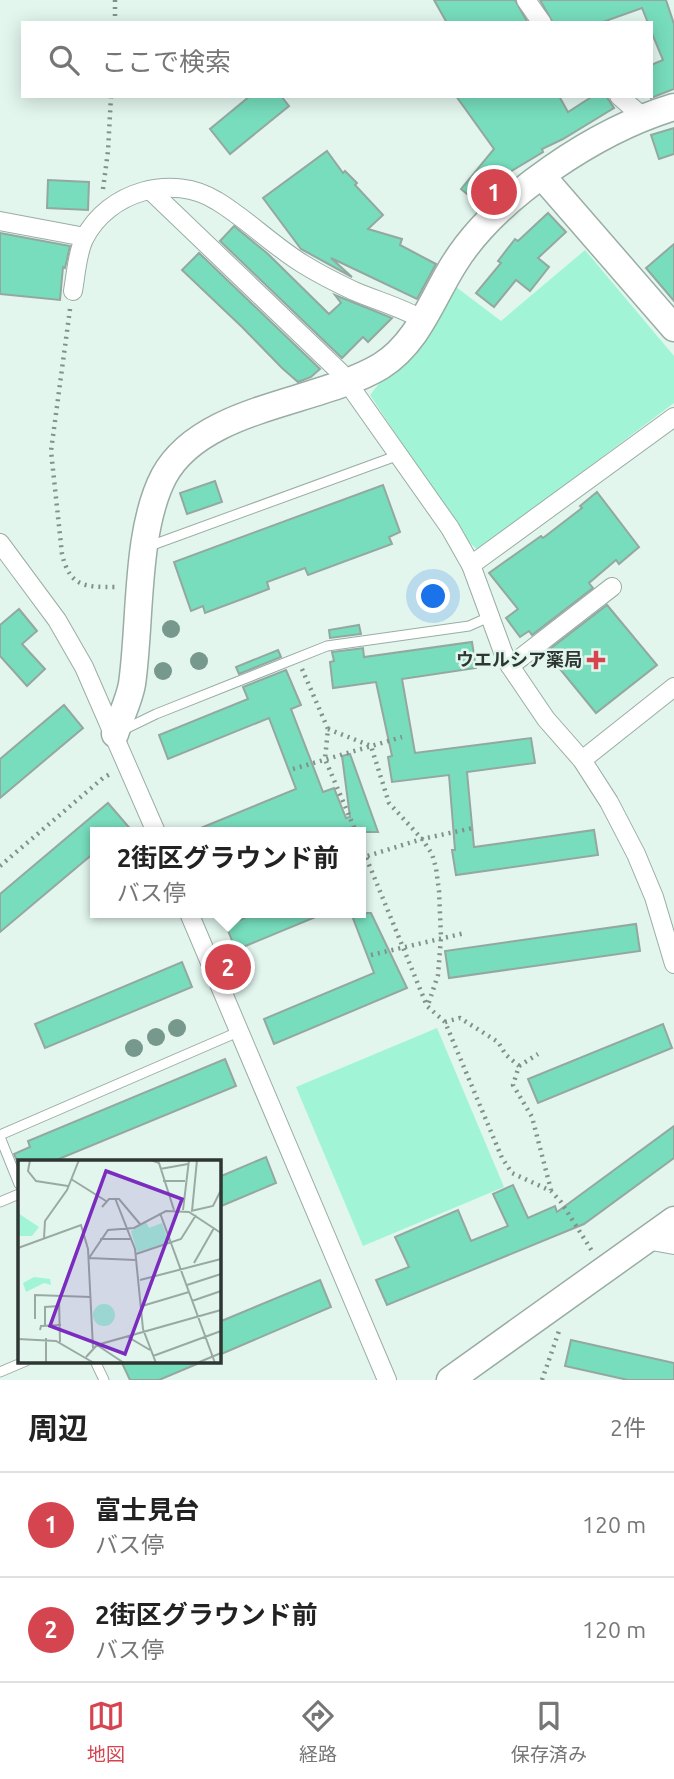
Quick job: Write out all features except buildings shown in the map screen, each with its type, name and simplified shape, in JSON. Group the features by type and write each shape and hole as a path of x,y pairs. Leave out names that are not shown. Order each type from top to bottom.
{"street":[{"path":"526,0 540,21"},
{"path":"621,98 643,117"},
{"path":"115,734 132,686 145,547 156,495 165,474 181,454 199,438 222,425 381,366 400,351 423,320 455,262 496,213 542,176 589,145 643,117 674,107"},
{"path":"542,176 674,328"},
{"path":"73,290 85,237 105,212 134,195 150,190 180,187 217,201 303,264 356,292 408,311 423,320"},
{"path":"150,190 340,372 450,528 471,565 510,666 546,719 582,760 609,802 636,854 654,897 673,956"},
{"path":"0,220 85,237"},
{"path":"471,565 674,417"},
{"path":"0,543 57,620 84,667 154,827"},
{"path":"510,666 612,587"},
{"path":"582,760 674,687"},
{"path":"191,918 387,1380"},
{"path":"450,1380 674,1220"},
{"path":"646,1240 674,1245"}],"lane":[{"path":"145,547 399,455"},
{"path":"115,734 156,714 327,646 469,626 489,617"},
{"path":"18,1181 0,1136 238,1031"},
{"path":"0,1202 18,1194"},
{"path":"0,1371 23,1362"},
{"path":"95,1362 104,1380"}],"path":[{"path":"115,0 115,21"},
{"path":"105,212 102,193 111,98"},
{"path":"73,290 51,438 65,568 85,587 141,588"},
{"path":"297,657 328,729 326,759 354,827"},
{"path":"328,729 372,746"},
{"path":"293,769 402,737"},
{"path":"372,746 389,803 422,839 432,854 436,868 441,937 438,975 427,1006"},
{"path":"0,866 103,778 128,765"},
{"path":"366,856 422,839 473,828"},
{"path":"366,864 427,1006 445,1022 502,1158 512,1173 551,1191 604,1269"},
{"path":"372,955 465,933"},
{"path":"445,1022 460,1018 498,1042 506,1055 519,1066"},
{"path":"538,1054 519,1066 513,1085 532,1118 551,1191"},
{"path":"542,1380 563,1320"}],"green space":[{"path":"585,250 674,356 674,403 478,550 464,538 370,395 456,287 501,321"},
{"path":"437,1028 504,1187 363,1246 296,1087"}],"place":[{"name":"富士見台","path":"494,192"},
{"name":"ウエルシア薬局","path":"596,660"},
{"name":"2街区グラウンド前","path":"228,967"}]}
